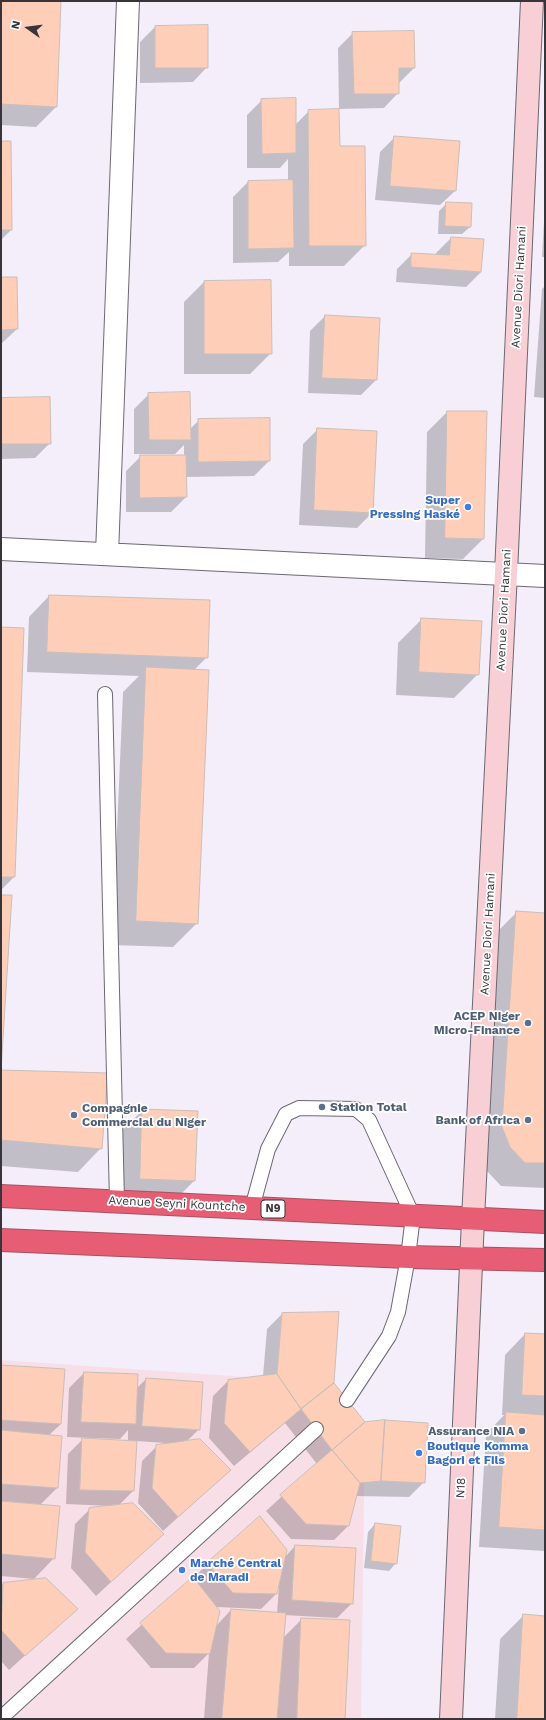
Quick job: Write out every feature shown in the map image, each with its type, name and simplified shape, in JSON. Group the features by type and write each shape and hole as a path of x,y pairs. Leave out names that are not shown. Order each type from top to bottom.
{"highway":[{"name":"Avenue Seyni Kountche","path":"1,1196 545,1222"},
{"path":"1,1240 408,1257 545,1260"}],"main road":[{"name":"Avenue Diori Hamani","path":"472,1258 506,573 532,1"},
{"name":"N18","path":"451,1719 472,1258"}],"street":[{"path":"107,554 128,1"},
{"path":"1,549 545,576"}],"lane":[{"path":"105,694 117,1202"},
{"path":"252,1208 268,1149 286,1114 299,1108 356,1109 369,1120 413,1216 408,1257 398,1312 389,1336 347,1400"},
{"path":"1,1718 316,1429"}],"shaded area":[{"name":"Marché Central de Maradi","path":"1,1360 334,1383 365,1422 361,1719 1,1719"}],"building":[{"path":"1,1 61,1 57,107 1,104"},
{"path":"208,25 208,68 155,68 155,26"},
{"path":"414,31 415,68 399,68 399,94 354,94 352,32"},
{"path":"296,98 296,153 262,154 261,99"},
{"path":"339,109 340,146 365,146 366,246 309,246 308,110"},
{"path":"394,136 460,141 456,191 390,186"},
{"path":"1,141 11,141 12,230 1,230"},
{"path":"293,180 294,248 248,249 248,181"},
{"path":"446,202 472,203 471,227 445,226"},
{"path":"451,237 484,239 481,272 411,267 411,253 449,255"},
{"path":"1,277 17,277 18,329 1,330"},
{"path":"271,280 272,354 204,354 204,281"},
{"path":"325,315 380,318 377,380 322,378"},
{"path":"190,392 191,440 149,440 148,393"},
{"path":"50,397 51,444 1,444 1,398"},
{"path":"447,411 487,411 484,539 445,538"},
{"path":"270,418 270,461 198,462 198,419"},
{"path":"317,428 377,431 373,513 314,510"},
{"path":"140,455 186,455 187,497 140,498"},
{"path":"49,595 210,600 208,658 47,652"},
{"path":"421,618 482,621 479,675 419,672"},
{"path":"1,627 24,628 15,877 1,877"},
{"path":"146,667 209,670 198,924 136,921"},
{"path":"1,895 12,895 1,1070"},
{"path":"516,911 545,913 545,1163 525,1163 510,1147 502,1127"},
{"path":"1,1070 108,1073 102,1149 1,1140"},
{"path":"142,1109 198,1111 195,1181 140,1179"},
{"path":"339,1312 334,1383 301,1409 277,1374 282,1313"},
{"path":"525,1333 545,1334 545,1396 522,1395"},
{"path":"1,1365 65,1369 61,1424 1,1420"},
{"path":"84,1372 138,1374 136,1424 81,1422"},
{"path":"277,1374 301,1409 250,1452 224,1423 228,1380"},
{"path":"146,1378 203,1382 200,1430 142,1426"},
{"path":"334,1383 365,1422 332,1450 301,1409"},
{"path":"506,1412 545,1415 545,1530 499,1527"},
{"path":"385,1420 428,1423 425,1483 381,1481"},
{"path":"385,1420 381,1481 360,1483 332,1450 365,1422"},
{"path":"1,1430 62,1436 58,1488 1,1484"},
{"path":"82,1438 137,1441 134,1491 80,1490"},
{"path":"200,1439 231,1470 178,1517 152,1488 156,1445"},
{"path":"332,1450 360,1483 349,1526 306,1524 280,1495"},
{"path":"1,1501 60,1506 55,1559 1,1554"},
{"path":"133,1503 164,1534 111,1582 85,1552 89,1508"},
{"path":"260,1516 287,1550 277,1594 233,1593 207,1563"},
{"path":"375,1523 401,1526 397,1564 371,1561"},
{"path":"295,1545 356,1548 353,1604 292,1600"},
{"path":"193,1577 220,1611 210,1654 166,1653 140,1623"},
{"path":"46,1578 78,1609 25,1656 1,1630 3,1583"},
{"path":"231,1609 286,1613 277,1719 222,1719"},
{"path":"523,1614 545,1616 545,1719 517,1719"},
{"path":"301,1618 350,1620 345,1719 297,1719"}],"place":[{"name":"Super Pressing Haské","path":"468,507"},
{"name":"ACEP Niger Micro-Finance","path":"528,1023"},
{"name":"Station Total","path":"322,1107"},
{"name":"Compagnie Commercial du Niger","path":"74,1115"},
{"name":"Bank of Africa","path":"528,1120"},
{"name":"Assurance NIA","path":"522,1431"},
{"name":"Boutique Komma Bagori et Fils","path":"419,1453"},
{"name":"Marché Central de Maradi","path":"182,1570"}]}
